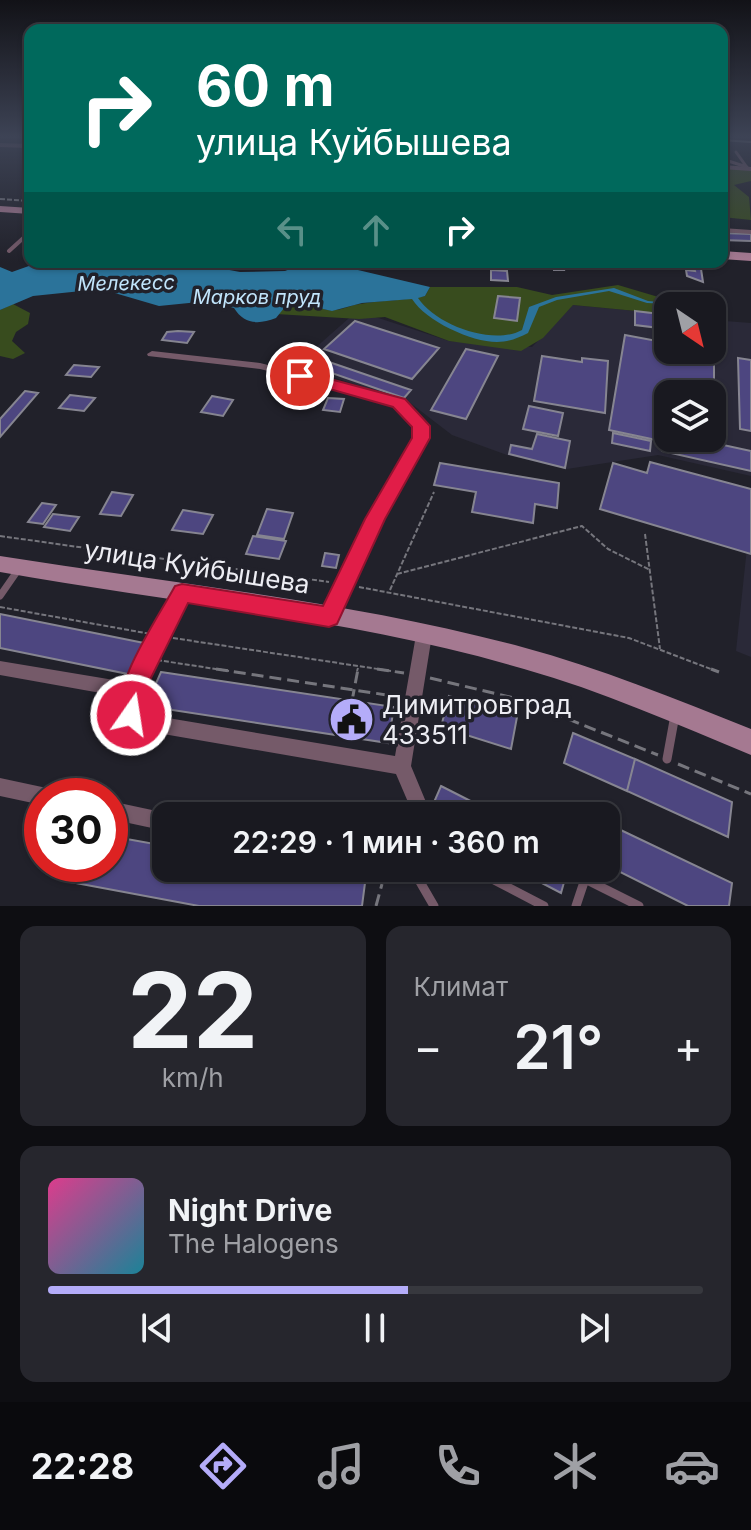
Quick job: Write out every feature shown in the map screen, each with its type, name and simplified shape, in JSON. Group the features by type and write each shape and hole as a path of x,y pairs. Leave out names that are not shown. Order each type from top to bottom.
{"main road":[{"path":"0,209 24,211"},
{"path":"728,255 751,257"},
{"name":"улица Куйбышева","path":"10,565 329,617 491,649 580,676 751,742"}],"street":[{"path":"152,354 260,366 381,396 399,403 412,413 421,426 421,438 375,519 329,617"},
{"path":"417,802 402,766 424,635"},
{"path":"0,668 132,691 131,715 140,722 402,766"},
{"path":"0,787 24,792"},
{"path":"128,814 152,819"}],"lane":[{"path":"728,230 751,232"},
{"path":"9,251 24,237"},
{"path":"0,596 10,565"},
{"path":"132,691 182,593"},
{"path":"667,759 676,711"},
{"path":"576,906 585,879 639,906"},
{"path":"420,882 434,906"},
{"path":"498,882 544,906"}],"path":[{"path":"0,199 24,201"},
{"path":"390,591 434,492"},
{"path":"397,574 582,526 608,549 650,570"},
{"path":"645,534 660,650"},
{"path":"0,536 390,591 629,638 719,672"},
{"path":"0,607 160,636 467,683 529,702 751,794"},
{"path":"149,659 413,699"},
{"path":"352,701 358,666"},
{"path":"376,906 382,882"}],"shaded area":[{"path":"573,305 654,313 654,364 726,364 726,321 751,323 751,476 658,455 567,469 507,455 452,435 409,402 296,365 357,311 449,341 532,347"},
{"path":"751,510 751,657 736,651"}],"green space":[{"path":"728,178 751,178 751,181 734,185 749,197 751,220 728,218"},
{"path":"618,285 654,296 654,313 573,305 543,338 521,351 449,341 385,317 359,319 276,314 293,297 332,310 425,296 430,287 517,287 552,295"},
{"path":"13,304 30,313 28,324 16,332 12,341 25,353 13,359 0,356 0,310"}],"water":[{"name":"Марков пруд","path":"0,267 12,272 24,268 219,268 240,272 349,268 430,287 425,296 418,298 438,317 466,330 496,336 522,330 529,307 556,297 614,288 654,303 609,291 557,300 539,307 528,333 497,342 450,329 428,315 412,299 362,303 332,311 323,309 307,297 293,297 276,318 263,322 247,320 234,308 209,301 159,306 101,289 33,296 0,310"}],"building":[{"path":"728,233 751,234 751,241 728,240"},
{"path":"694,268 701,269 703,282 687,276 686,270 695,271"},
{"path":"491,270 507,271 508,281 491,280"},
{"path":"498,296 520,298 517,321 494,318"},
{"path":"635,311 654,313 654,327 635,325"},
{"path":"355,321 439,348 412,379 324,349"},
{"path":"167,332 194,332 187,343 162,340"},
{"path":"625,335 654,340 654,364 714,364 714,380 654,380 654,440 609,430"},
{"path":"466,349 498,356 466,419 431,410"},
{"path":"542,356 582,362 582,358 608,361 605,413 534,401"},
{"path":"738,358 751,360 751,431 740,429"},
{"path":"329,362 411,390 404,398 320,369"},
{"path":"74,365 99,367 91,377 66,375"},
{"path":"25,391 38,393 0,437 0,419"},
{"path":"70,395 95,398 84,411 59,408"},
{"path":"212,396 233,400 223,416 201,412"},
{"path":"328,398 344,399 340,412 323,410"},
{"path":"529,406 563,413 558,436 523,429"},
{"path":"613,433 651,441 650,451 612,443"},
{"path":"537,434 570,441 565,468 509,454 511,445 532,449"},
{"path":"726,446 751,451 751,471 666,452 726,452"},
{"path":"650,462 751,489 751,554 600,509 613,463 647,473"},
{"path":"440,463 559,483 557,508 535,504 533,523 472,512 476,492 434,485"},
{"path":"112,492 133,495 121,516 100,514"},
{"path":"42,503 56,505 43,524 28,522"},
{"path":"267,509 293,513 284,539 257,535"},
{"path":"183,510 213,515 203,534 172,530"},
{"path":"53,514 79,517 70,531 44,527"},
{"path":"253,536 286,541 279,559 246,554"},
{"path":"325,553 339,555 336,568 322,566"},
{"path":"0,614 149,644 133,675 0,648"},
{"path":"161,672 394,707 388,743 146,706"},
{"path":"449,696 517,717 511,749 441,727"},
{"path":"573,733 635,759 627,791 564,763"},
{"path":"635,759 732,802 728,837 627,791"},
{"path":"441,786 472,802 434,802"},
{"path":"620,830 732,883 729,906 688,906 620,872"},
{"path":"128,839 152,844 152,882 365,883 362,906 199,906 70,882 128,882"},
{"path":"540,882 564,882 561,893"}],"place":[{"name":"Димитровград 433511","path":"351,720"}],"route":[{"path":"131,715 129,703 132,691 182,593 329,617 375,519 421,438 421,426 412,413 399,403 300,376"}],"water label":[{"name":"Мелекесс","path":"126,283"}]}
